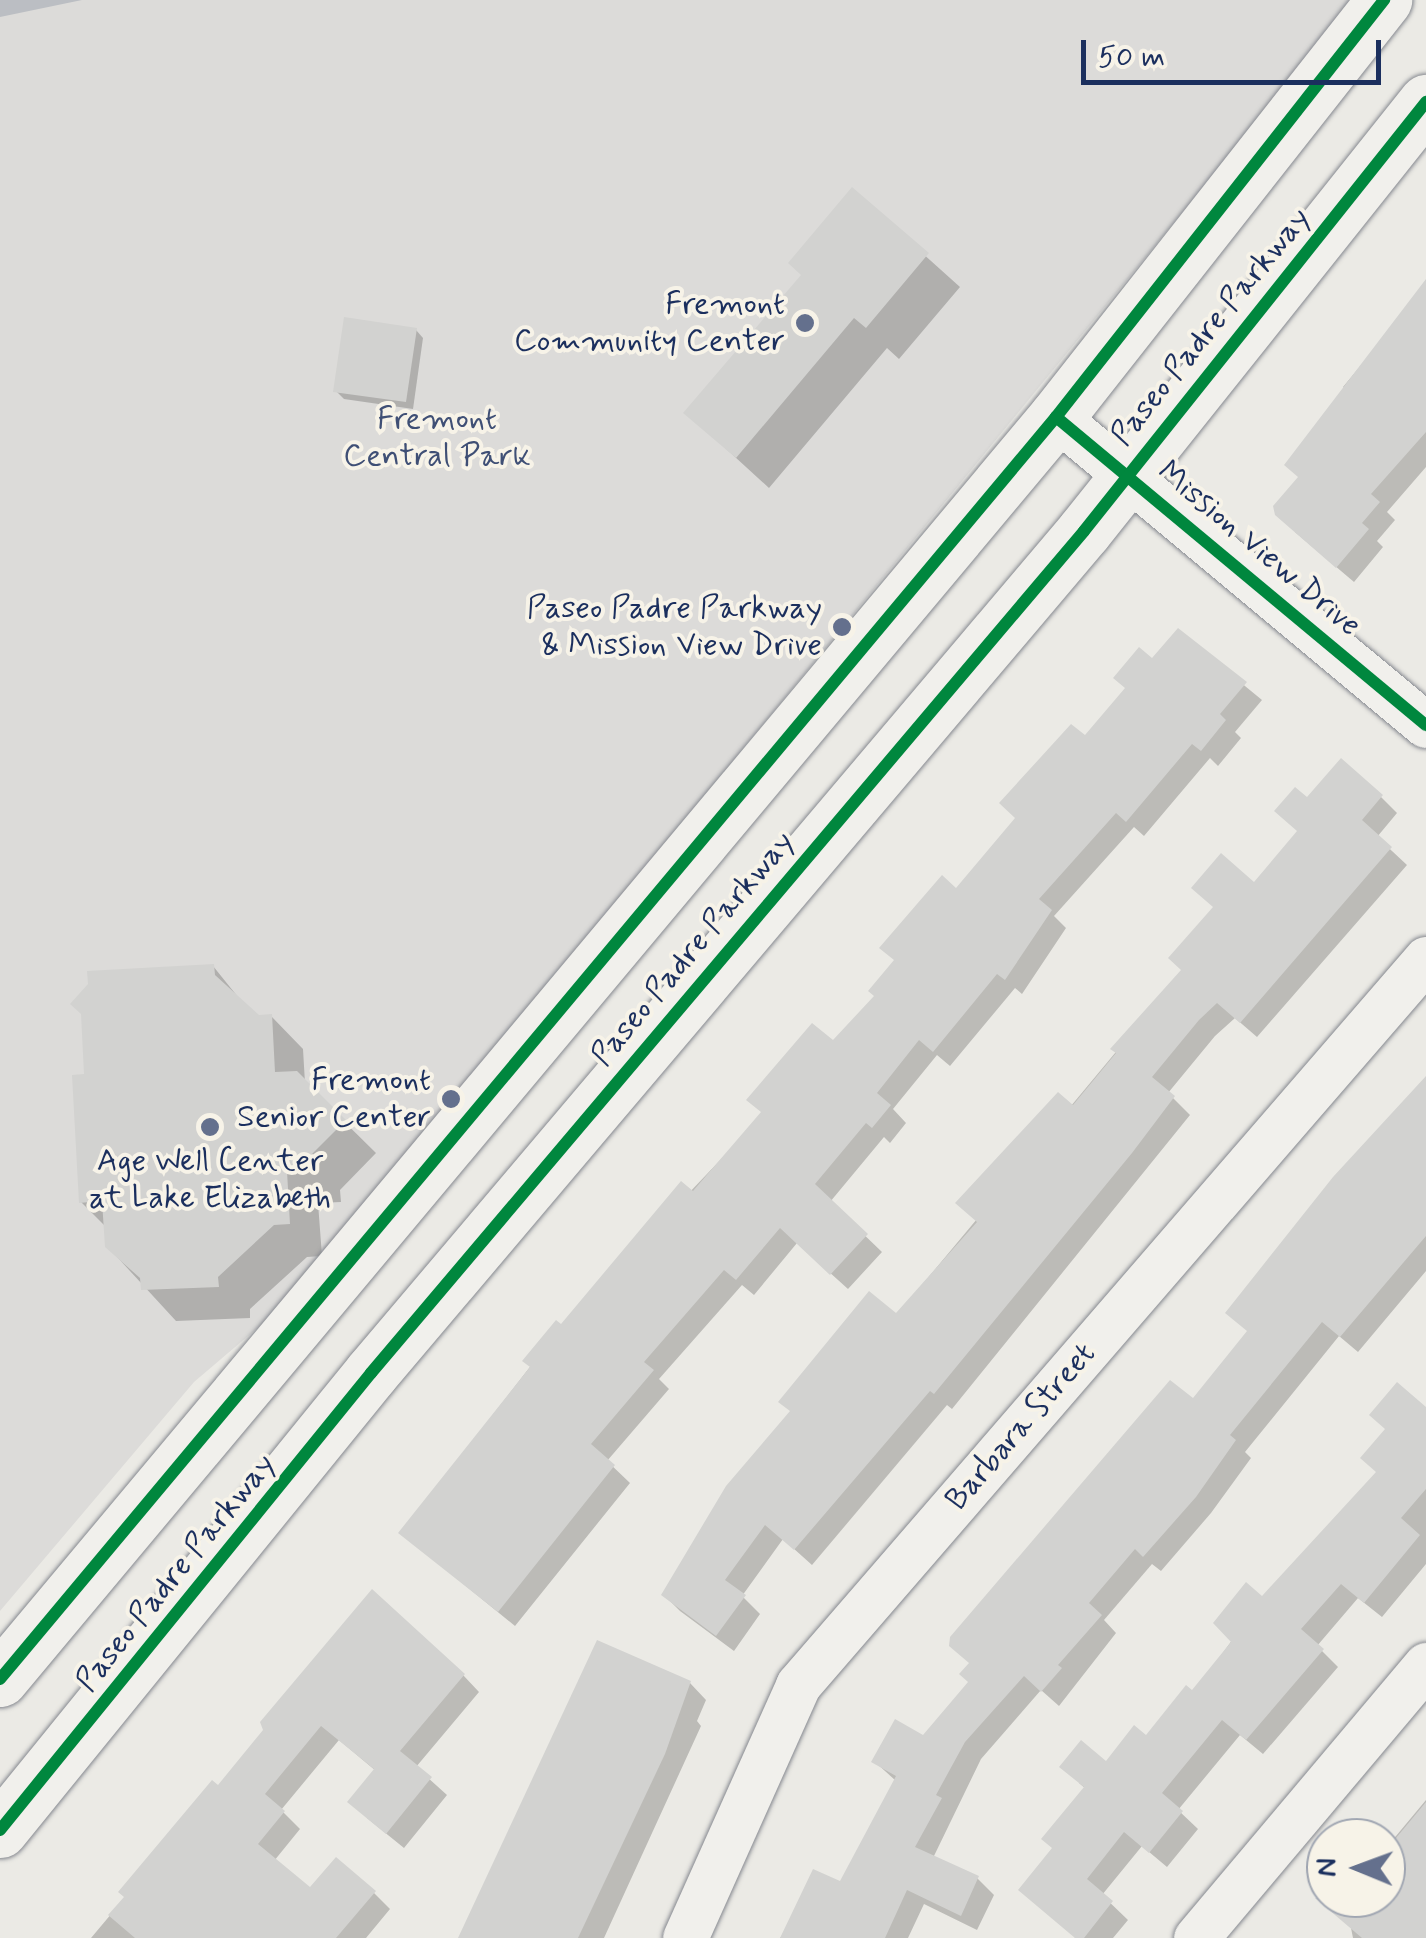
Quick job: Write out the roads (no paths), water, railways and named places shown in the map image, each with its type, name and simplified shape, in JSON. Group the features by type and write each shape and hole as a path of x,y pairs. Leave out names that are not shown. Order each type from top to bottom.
{"main road":[{"name":"Paseo Padre Parkway","path":"0,1679 1056,417 1384,0"},
{"name":"Paseo Padre Parkway","path":"0,1830 371,1373 1127,476 1426,102"}],"street":[{"name":"Mission View Drive","path":"1056,417 1426,725"},
{"name":"Barbara Street","path":"685,1938 798,1685 1426,959"},
{"path":"1196,1938 1426,1665"}],"place":[{"name":"Fremont Community Center","path":"805,323"},
{"name":"Paseo Padre Parkway & Mission View Drive","path":"842,627"},
{"name":"Fremont Senior Center","path":"451,1099"},
{"name":"Age Well Center at Lake Elizabeth","path":"210,1127"}],"park label":[{"name":"Fremont Central Park","path":"437,438"}]}
